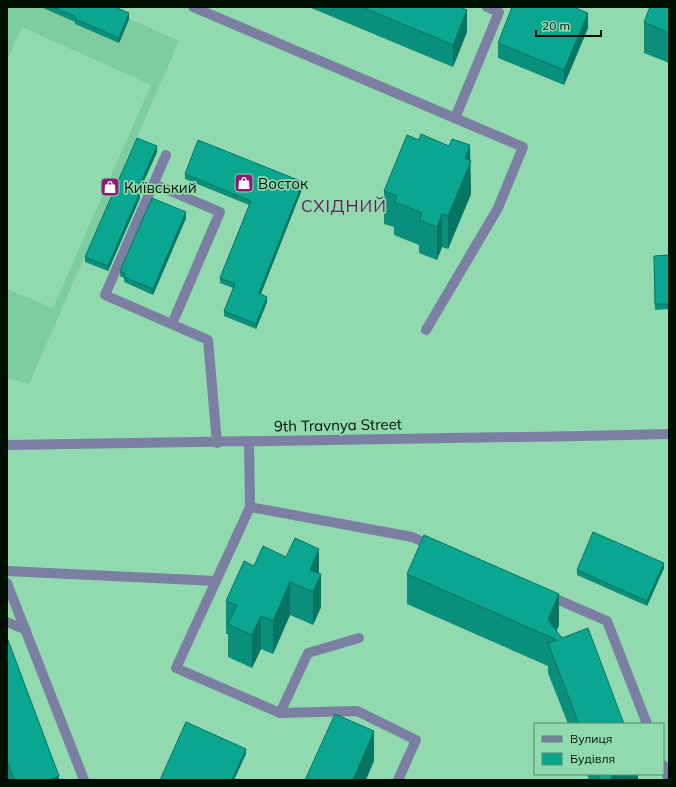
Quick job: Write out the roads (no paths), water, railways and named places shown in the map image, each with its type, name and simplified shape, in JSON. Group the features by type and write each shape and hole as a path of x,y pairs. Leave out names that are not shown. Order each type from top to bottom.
{"street":[{"path":"193,7 523,146 498,208 426,330"},
{"path":"455,118 499,12 487,7"},
{"path":"166,155 105,295 208,340 217,443"},
{"path":"154,184 220,212 172,324"},
{"name":"9th Travnya Street","path":"7,445 217,443 669,434"},
{"path":"249,442 250,507 176,668 280,713 358,711 416,740 398,780"},
{"path":"250,507 412,537 444,551"},
{"path":"7,571 216,580"},
{"path":"7,583 84,780"},
{"path":"539,591 607,621 647,723"},
{"path":"7,622 26,630"},
{"path":"280,713 308,653 359,638"},
{"path":"664,768 669,780"}],"place":[{"name":"Восток","path":"244,183"},
{"name":"Київський","path":"110,187"}],"district":[{"name":"СХІДНИЙ","path":"344,205"}]}
